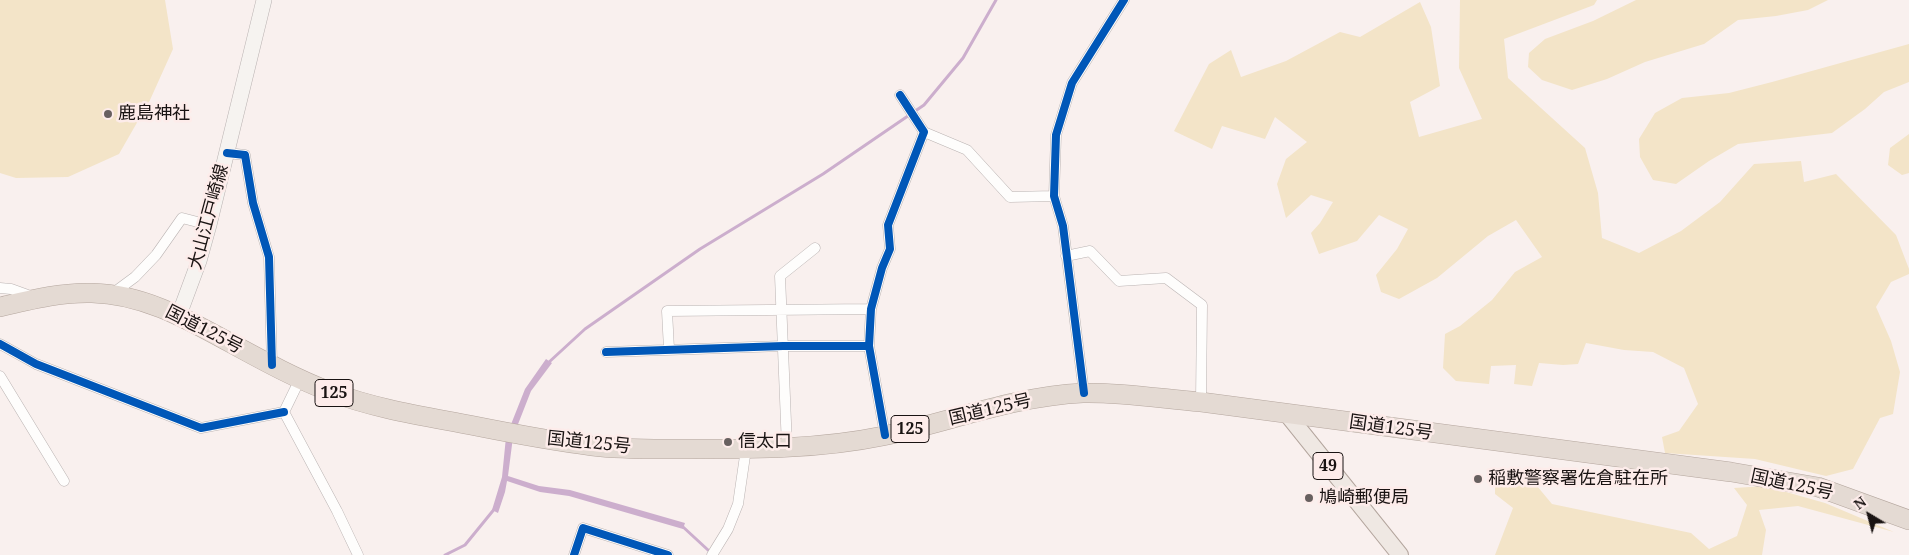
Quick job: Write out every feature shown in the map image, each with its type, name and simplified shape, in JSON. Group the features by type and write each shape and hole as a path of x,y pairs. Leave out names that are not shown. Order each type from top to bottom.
{"highway":[{"name":"国道125号","path":"0,308 68,294 92,293 149,303 179,315 272,365 333,393 370,404 531,437 615,448 746,449 787,448 843,443 885,435 1016,403 1084,393 1201,402 1731,472 1818,487 1909,520"}],"main road":[{"name":"大山江戸崎線","path":"179,315 199,261 264,0"},
{"name":"49","path":"1287,414 1400,555"}],"street":[{"path":"1084,393 1063,226 1054,196 1056,135 1072,83 1124,0"},
{"path":"900,95 924,132 967,150 1010,197 1054,196"},
{"path":"885,435 869,346 871,310 882,268 890,249 888,224 924,132"},
{"path":"227,153 245,155 253,203 269,257 272,365"},
{"path":"111,295 135,278 156,255 182,218 208,225"},
{"path":"787,448 780,276 815,248"},
{"path":"1066,256 1090,251 1119,282 1166,278 1202,305 1201,402"},
{"path":"0,288 11,289 38,299"},
{"path":"669,349 667,311 871,310"},
{"path":"0,344 36,364 201,428 284,412"},
{"path":"606,352 783,346 869,346"},
{"path":"1,378 64,481"},
{"path":"284,412 300,379"},
{"path":"284,412 337,511 358,555"},
{"path":"712,555 728,529 738,504 746,449"},
{"path":"574,555 583,528 668,555"}],"shaded area":[{"path":"0,0 165,0 173,49 150,100 119,154 68,177 16,178 0,173"},
{"path":"1460,0 1597,0 1594,5 1504,39 1508,78 1585,148 1598,193 1602,238 1639,253 1681,231 1720,202 1754,164 1801,161 1804,182 1836,174 1896,235 1909,269 1909,274 1891,282 1876,307 1891,341 1900,372 1893,414 1880,418 1853,469 1826,476 1755,459 1665,453 1662,437 1679,431 1698,404 1684,368 1653,352 1624,350 1586,343 1578,364 1539,363 1532,386 1514,384 1516,365 1491,366 1489,384 1456,381 1443,368 1445,334 1460,326 1492,300 1515,272 1542,257 1516,220 1488,236 1437,278 1399,299 1381,292 1376,275 1397,249 1408,229 1379,215 1357,241 1319,254 1311,233 1320,223 1333,202 1311,195 1286,218 1277,184 1286,159 1307,142 1275,117 1265,139 1222,126 1212,149 1174,131 1209,64 1231,50 1241,77 1286,61 1340,32 1360,37 1420,2 1431,27 1440,86 1410,102 1419,137 1482,119 1459,68"},
{"path":"1636,0 1828,0 1808,10 1738,20 1704,44 1645,62 1607,79 1572,90 1542,80 1528,67 1529,53 1545,39 1593,21"},
{"path":"1909,44 1909,82 1884,92 1865,109 1832,133 1738,144 1676,184 1653,180 1640,157 1639,139 1655,113 1682,98 1729,93"},
{"path":"1909,134 1909,173 1902,175 1888,165 1890,148"},
{"path":"546,359 552,363 531,391 513,437 508,476 539,486 570,490 685,523 683,529 569,496 540,492 507,481 498,513 492,510 502,477 506,437 525,389"},
{"path":"1495,473 1527,474 1552,504 1691,533 1709,549 1737,536 1747,505 1734,488 1765,486 1825,503 1894,532 1798,506 1759,510 1766,530 1762,555 1495,555 1513,508 1495,494"}],"waterway":[{"path":"548,363 585,329 700,249 823,174 924,105 963,58 996,0"},
{"path":"445,555 465,545 496,507"},
{"path":"682,526 708,550"}],"cycle path":[{"path":"1084,393 1063,226 1054,196 1056,135 1072,83 1124,0"},
{"path":"885,435 869,346 871,309 882,268 890,249 888,225 924,132 900,95"},
{"path":"227,153 245,155 253,203 269,257 272,365"},
{"path":"0,344 36,364 201,428 284,412"},
{"path":"606,352 783,346 869,346"},
{"path":"574,555 583,528 668,555"}],"place":[{"name":"鹿島神社","path":"108,114"},
{"name":"信太口","path":"728,442"},
{"name":"稲敷警察署佐倉駐在所","path":"1478,479"},
{"name":"鳩崎郵便局","path":"1309,498"}]}
